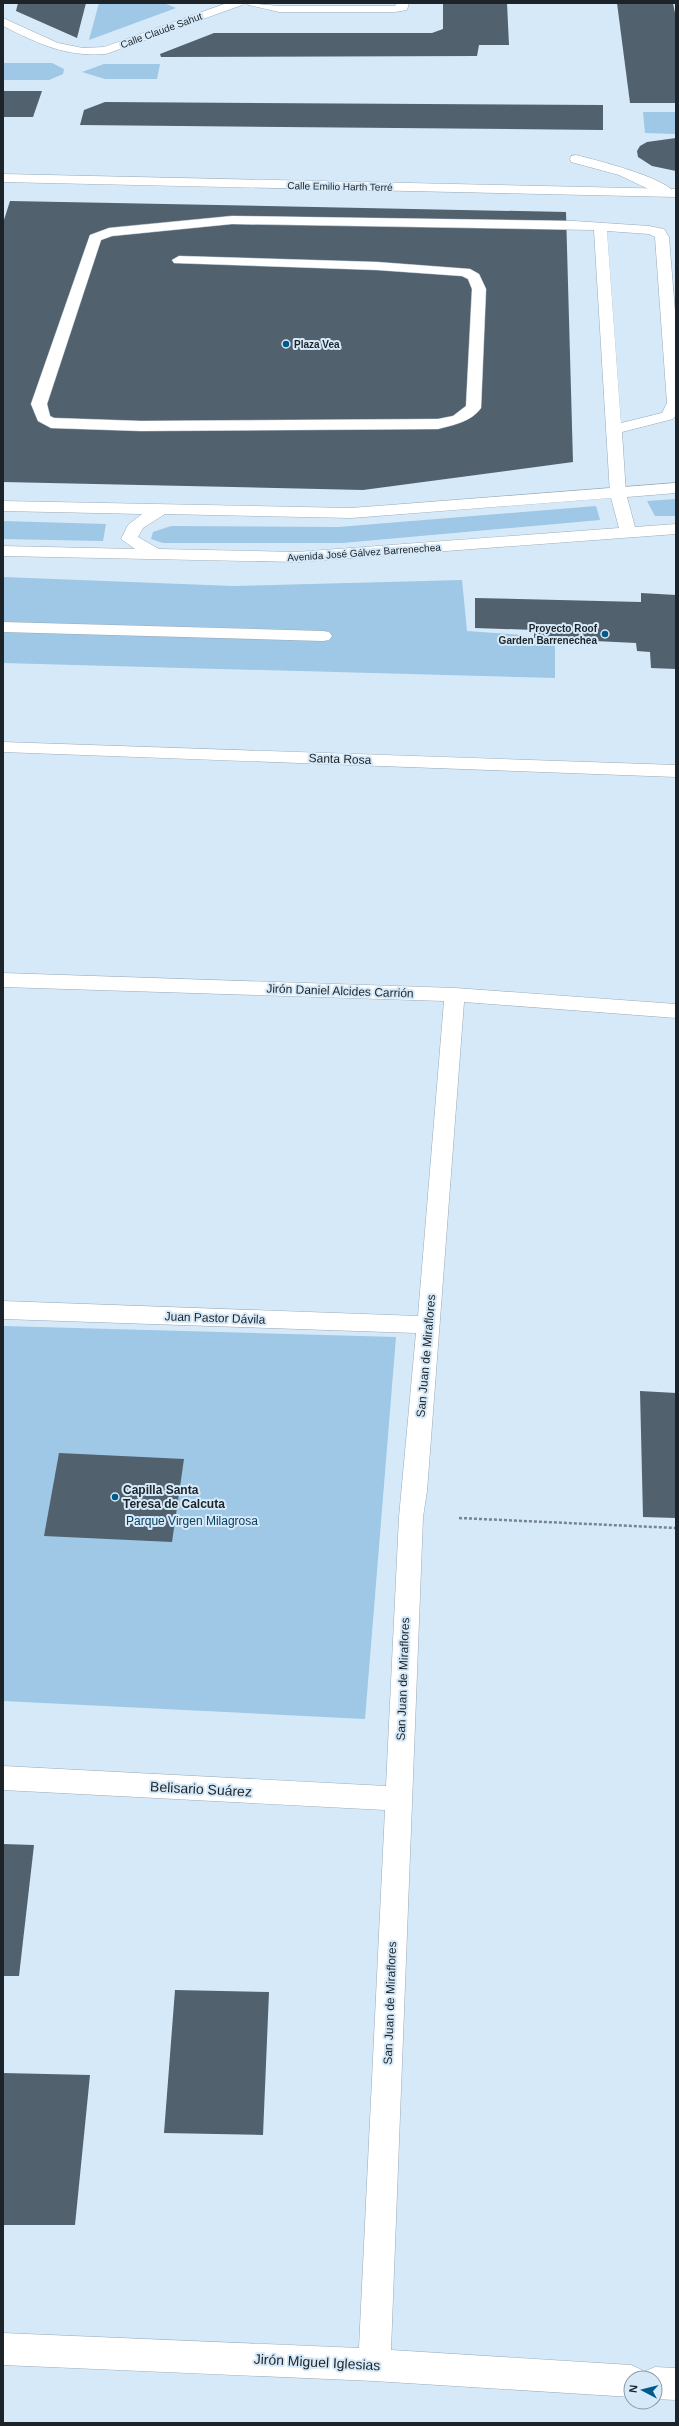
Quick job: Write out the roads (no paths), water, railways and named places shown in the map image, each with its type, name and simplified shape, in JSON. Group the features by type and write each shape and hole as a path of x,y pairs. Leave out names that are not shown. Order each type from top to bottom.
{"street":[{"name":"Calle Claude Sahut","path":"3,22 54,46 83,52 106,50 238,3"},
{"path":"253,3 279,9 395,9 403,8 403,3"},
{"path":"576,159 614,168 640,177 672,193"},
{"name":"Calle Emilio Harth Terré","path":"3,178 672,193"},
{"path":"179,260 377,266 465,272 474,277 479,289 473,408 458,419 438,424 141,426 60,423 51,422 43,418 39,411 39,404 95,238 100,235 109,232 232,220 600,226 649,230 659,232 662,237 675,403 668,416 613,430"},
{"path":"600,226 618,494 628,533"},
{"path":"3,506 351,513 618,494 676,488"},
{"path":"156,554 129,539 131,529 140,521 161,510"},
{"name":"Avenida José Gálvez Barrenechea","path":"3,551 297,557 676,529"},
{"path":"3,627 323,636"},
{"name":"Santa Rosa","path":"3,747 676,771"},
{"name":"Jirón Daniel Alcides Carrión","path":"3,980 455,994 676,1011"},
{"name":"San Juan de Miraflores","path":"374,2365 410,1517 415,1491 455,994"},
{"name":"Juan Pastor Dávila","path":"3,1310 428,1325"},
{"name":"Belisario Suárez","path":"3,1778 398,1800"},
{"name":"Jirón Miguel Iglesias","path":"3,2349 374,2365 623,2381"},
{"path":"663,2383 676,2384"}],"place":[{"name":"Plaza Vea","path":"286,344"},
{"name":"Proyecto Roof Garden Barrenechea","path":"605,634"},
{"name":"Capilla Santa Teresa de Calcuta","path":"115,1497"}],"park label":[{"name":"Parque Virgen Milagrosa","path":"192,1521"}]}
